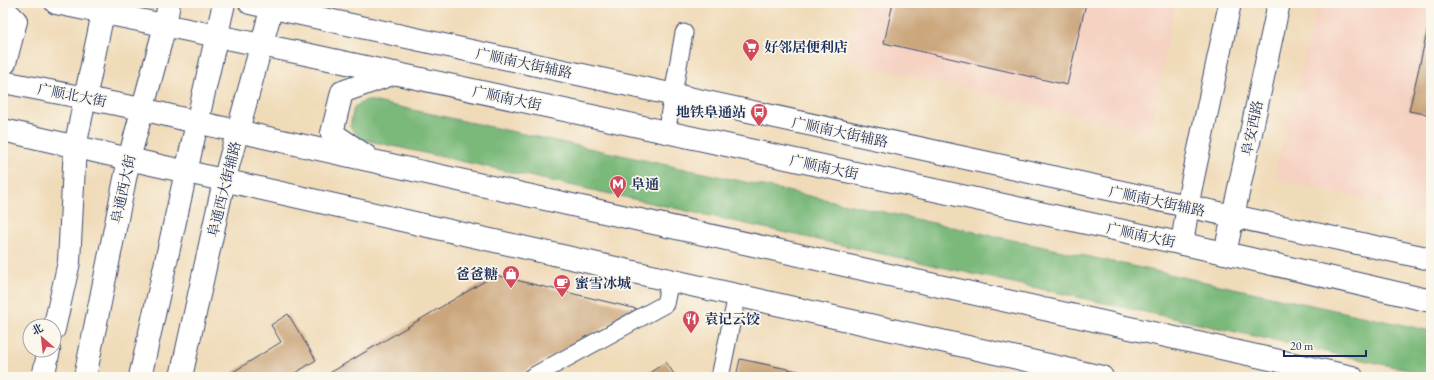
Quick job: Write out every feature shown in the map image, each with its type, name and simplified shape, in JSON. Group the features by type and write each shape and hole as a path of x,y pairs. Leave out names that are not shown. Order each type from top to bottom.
{"main road":[{"path":"56,3 104,8 165,26 216,37"},
{"name":"阜通西大街","path":"85,377 129,159 165,26 169,3"},
{"path":"140,377 196,122 224,3"},
{"name":"广顺南大街辅路","path":"250,3 272,5 674,96 1187,208 1233,216 1431,259"},
{"path":"1182,244 1187,208 1230,3"},
{"name":"阜安西路","path":"1225,253 1279,3"},
{"name":"阜通西大街辅路","path":"180,377 224,181 272,5"},
{"path":"3,8 16,21 5,63 3,63"},
{"path":"56,318 69,262 75,146 104,8"},
{"name":"广顺南大街","path":"216,37 261,45 1225,253 1431,301"},
{"path":"375,162 332,133 342,92 395,74"},
{"name":"广顺北大街","path":"3,82 142,109 196,122"},
{"path":"196,122 1352,377"},
{"path":"3,130 224,181 1102,377"},
{"path":"43,377 47,358"}],"lane":[{"path":"666,133 674,96 684,33"},
{"path":"532,377 664,304 670,280"},
{"path":"720,377 737,295"}],"shaded area":[{"path":"858,3 1175,3 1150,132 846,61"},
{"path":"1318,3 1431,3 1431,215 1274,178"}],"green space":[{"path":"367,100 1431,331 1431,375 361,139 350,127 354,107"}],"building":[{"path":"893,3 1086,3 1067,85 884,43"},
{"path":"1431,15 1431,115 1409,111"},
{"path":"495,275 637,309 514,377 323,377"},
{"path":"288,314 316,360 289,377 236,377 233,372 281,342 271,325"},
{"path":"740,359 821,376 821,377 736,377"},
{"path":"666,362 676,377 643,377"}],"place":[{"name":"好邻居便利店","path":"751,62"},
{"name":"地铁阜通站","path":"759,127"},
{"name":"阜通","path":"618,199"},
{"name":"爸爸糖","path":"511,289"},
{"name":"蜜雪冰城","path":"562,298"},
{"name":"袁记云饺","path":"691,334"}]}
